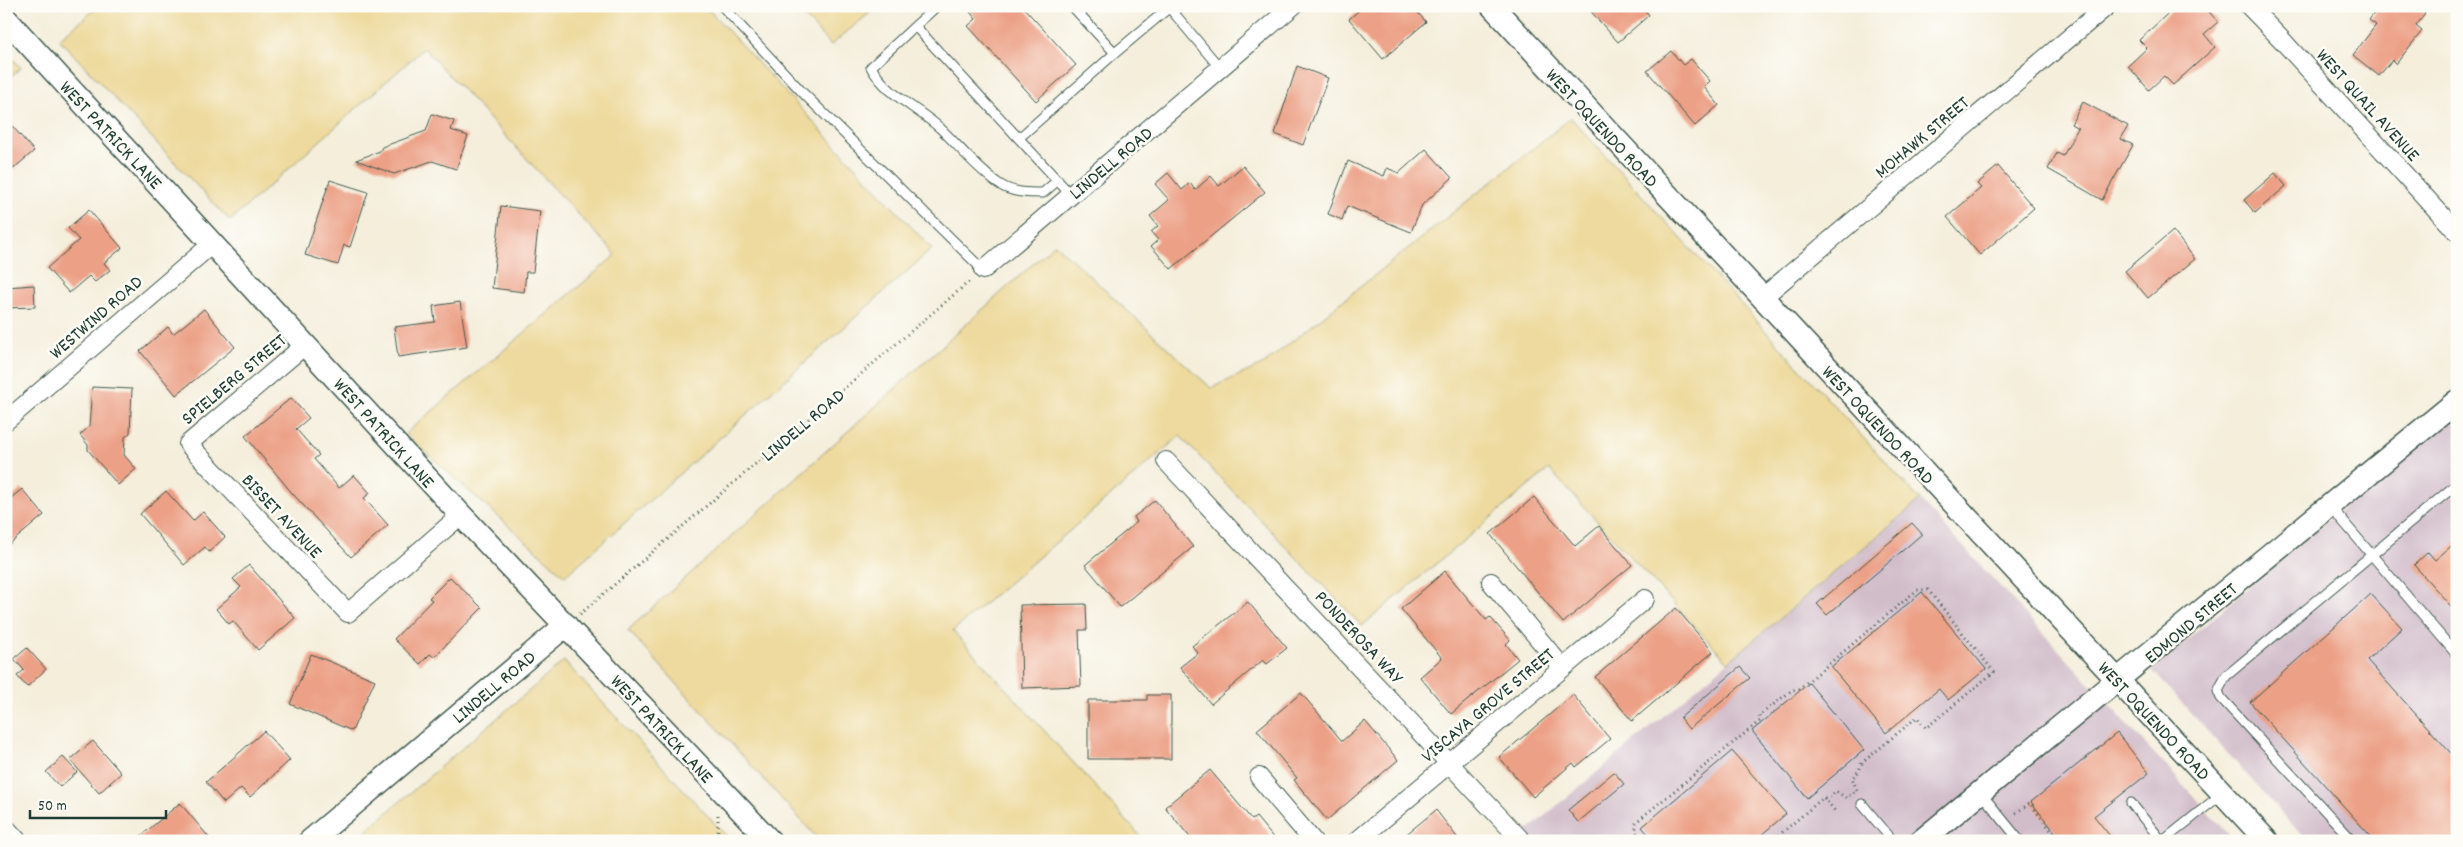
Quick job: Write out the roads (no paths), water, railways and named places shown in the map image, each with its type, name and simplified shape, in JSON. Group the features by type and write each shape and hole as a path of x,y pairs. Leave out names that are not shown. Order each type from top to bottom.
{"street":[{"name":"LINDELL ROAD","path":"983,270 1293,6"},
{"name":"WEST OQUENDO ROAD","path":"1492,6 2267,841"},
{"name":"MOHAWK STREET","path":"1762,298 2107,6"},
{"name":"WEST QUAIL AVENUE","path":"2249,6 2457,232"},
{"name":"WEST PATRICK LANE","path":"6,19 461,515 770,841"},
{"name":"WESTWIND ROAD","path":"6,421 212,244"},
{"name":"SPIELBERG STREET","path":"188,444 305,345"},
{"name":"EDMOND STREET","path":"1921,841 2457,401"},
{"name":"BISSET AVENUE","path":"188,444 348,613 461,515"},
{"name":"PONDEROSA WAY","path":"1166,460 1522,841"},
{"path":"1491,582 1563,668"},
{"name":"VISCAYA GROVE STREET","path":"1356,841 1645,599"},
{"name":"LINDELL ROAD","path":"310,841 566,625"},
{"path":"1259,777 1313,841"},
{"path":"6,828 18,841"}],"lane":[{"path":"722,6 804,94 983,270"},
{"path":"937,6 871,67 875,76 908,105 938,127 999,184 1018,192 1043,193 1058,180"},
{"path":"1072,6 1115,53"},
{"path":"1019,138 1170,7 1220,68"},
{"path":"915,26 1072,194"},
{"path":"2353,841 2221,698 2218,691 2226,676 2457,484"},
{"path":"2330,506 2457,655"},
{"path":"1980,792 2020,841"},
{"path":"2131,803 2162,841 2222,793"},
{"path":"1862,804 1893,841"}]}
